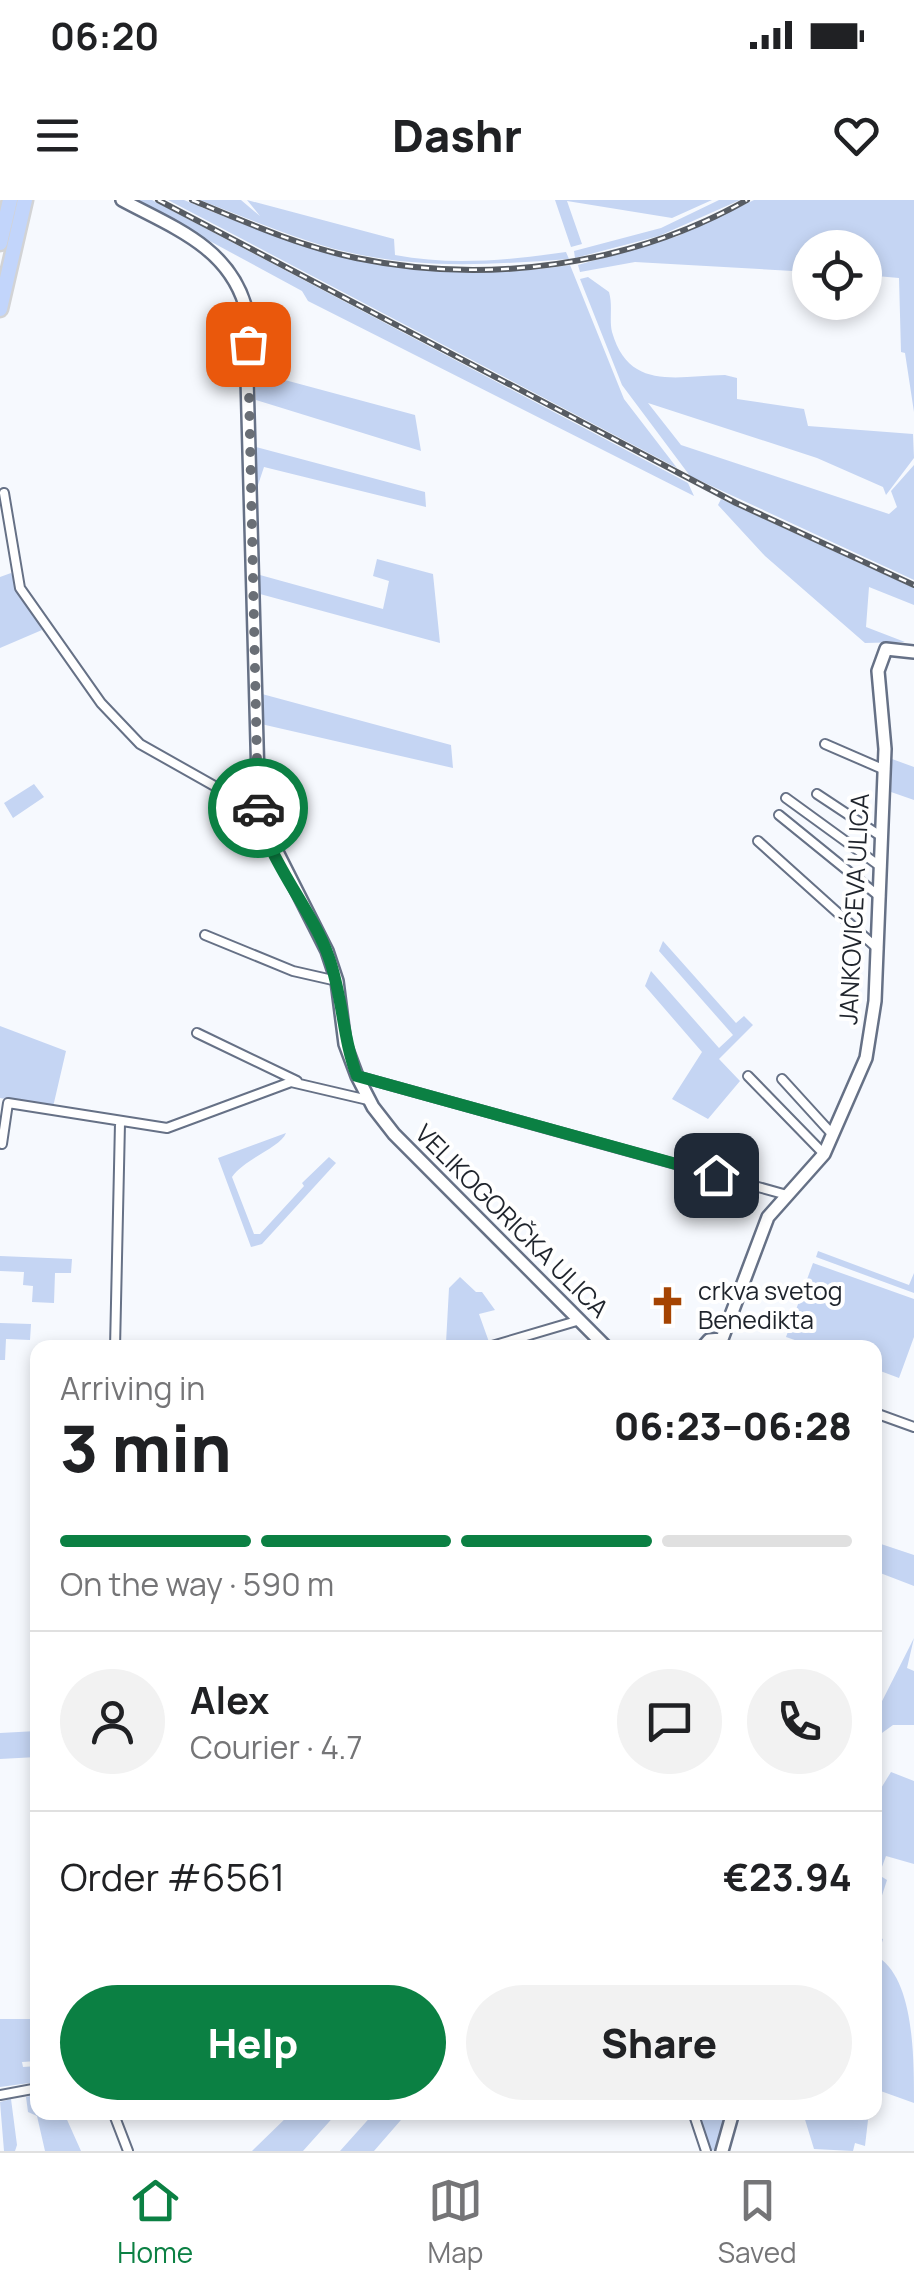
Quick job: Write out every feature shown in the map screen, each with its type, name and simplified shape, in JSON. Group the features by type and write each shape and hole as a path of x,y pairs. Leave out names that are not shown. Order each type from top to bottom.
{"highway":[{"path":"0,243 10,200"},
{"path":"0,309 25,200"}],"street":[{"name":"VELIKOGORIČKA ULICA","path":"122,200 202,244 230,270 246,305 261,824 322,940 337,981 345,1044 357,1076 394,1134 599,1340"},
{"path":"4,492 20,588 101,703 140,744 234,797 261,824"},
{"name":"JANKOVIĆEVA ULICA","path":"728,1340 760,1233 824,1154 866,1058 882,867 880,657 890,647 914,652"},
{"path":"826,744 884,770"},
{"path":"817,794 882,838"},
{"path":"786,798 882,867"},
{"path":"779,815 880,897"},
{"path":"758,841 878,948"},
{"path":"205,935 293,971 337,981"},
{"path":"198,1033 297,1082 369,1100"},
{"path":"357,1076 787,1195"},
{"path":"748,1076 824,1154"},
{"path":"782,1079 834,1136"},
{"path":"2,1144 8,1102 120,1123 175,1127 297,1082"},
{"path":"116,1340 120,1123"},
{"path":"512,1340 580,1320"},
{"path":"882,1416 914,1427"},
{"path":"4,2094 30,2089"},
{"path":"117,2120 128,2151"},
{"path":"696,2120 706,2151"},
{"path":"722,2151 730,2120"}],"shaded area":[{"path":"134,200 152,200 675,476 688,483 694,496 308,301 302,291"},
{"path":"168,200 184,200 281,238 372,262 465,272 570,265 624,399 677,468"},
{"path":"200,200 241,200 260,216 247,200 394,239 395,255 481,261 566,252 569,259 465,264 361,255 279,231"},
{"path":"555,200 712,200 672,218 567,201 582,244 571,247"},
{"path":"719,200 740,200 659,236 575,258 574,251 661,228"},
{"path":"754,200 914,200 914,412 905,353 901,352 899,278 882,276 882,230 792,230 792,271 635,262 580,272 578,265 678,236"},
{"path":"588,277 609,292 612,332 620,351 642,372 656,376 737,378 737,399 804,409 808,426 913,434 914,458 886,495 883,487 817,458 648,403 681,445 889,514 897,507 891,491 914,465 914,580 690,476 622,385 580,279"},
{"path":"255,372 415,415 421,451 256,400"},
{"path":"256,447 425,492 426,507 264,467 257,488"},
{"path":"721,499 914,588 914,605 869,587 866,627 905,642 865,643 765,556 718,505"},
{"path":"377,559 433,574 440,643 260,594 260,575 383,609 389,581 373,576"},
{"path":"11,573 42,630 0,648 0,577"},
{"path":"262,694 451,745 453,768 261,724"},
{"path":"892,759 914,767 914,800 891,792"},
{"path":"34,784 44,797 13,818 4,803"},
{"path":"663,941 736,1023 744,1016 753,1025 719,1059 740,1081 708,1119 672,1099 702,1052 645,986 651,971 719,1048 733,1035 659,951"},
{"path":"0,1026 66,1051 53,1107 0,1098"},
{"path":"286,1133 232,1177 254,1234 260,1234 329,1157 336,1163 262,1244 251,1247 218,1158"},
{"path":"818,1251 909,1285 914,1273 914,1293 816,1257"},
{"path":"0,1256 72,1259 71,1273 55,1273 54,1303 32,1302 33,1286 23,1285 24,1272 0,1271"},
{"path":"813,1263 914,1299 914,1337 899,1378 882,1372 882,1340 786,1337"},
{"path":"460,1277 476,1292 482,1292 495,1310 479,1314 488,1340 446,1340 449,1288"},
{"path":"0,1323 31,1324 30,1340 6,1339 5,1360 0,1360"},
{"path":"882,1544 914,1555 914,1586 882,1574"},
{"path":"914,1638 907,1668 914,1671 914,1725 893,1725 882,1733 882,1701"},
{"path":"30,1731 30,1757 0,1759 0,1733"},
{"path":"891,1772 914,1781 914,1864 886,1856 882,1867 882,1787"},
{"path":"882,1961 899,1983 910,2021 914,2103 882,2092"},
{"path":"0,2019 30,2019 30,2061 22,2062 23,2067 30,2066 30,2083 0,2087"},
{"path":"11,2099 17,2145 15,2151 4,2151 0,2102"},
{"path":"38,2120 67,2120 81,2151 45,2151"},
{"path":"284,2120 331,2120 303,2151 252,2151"},
{"path":"368,2120 401,2120 374,2151 340,2151"},
{"path":"702,2120 726,2120 716,2151 711,2150"},
{"path":"805,2120 868,2120 865,2146 855,2143 853,2151 814,2149"}],"railway":[{"path":"158,200 736,503 914,585"},
{"path":"192,200 272,233 335,253 456,270 557,264 606,254 655,241 747,200"}],"way so far":[{"path":"248,344 258,808"}],"place":[{"name":"crkva svetog Benedikta","path":"668,1305"}],"route":[{"path":"258,808 264,832 326,951 337,981 345,1044 357,1076 716,1175"}]}
